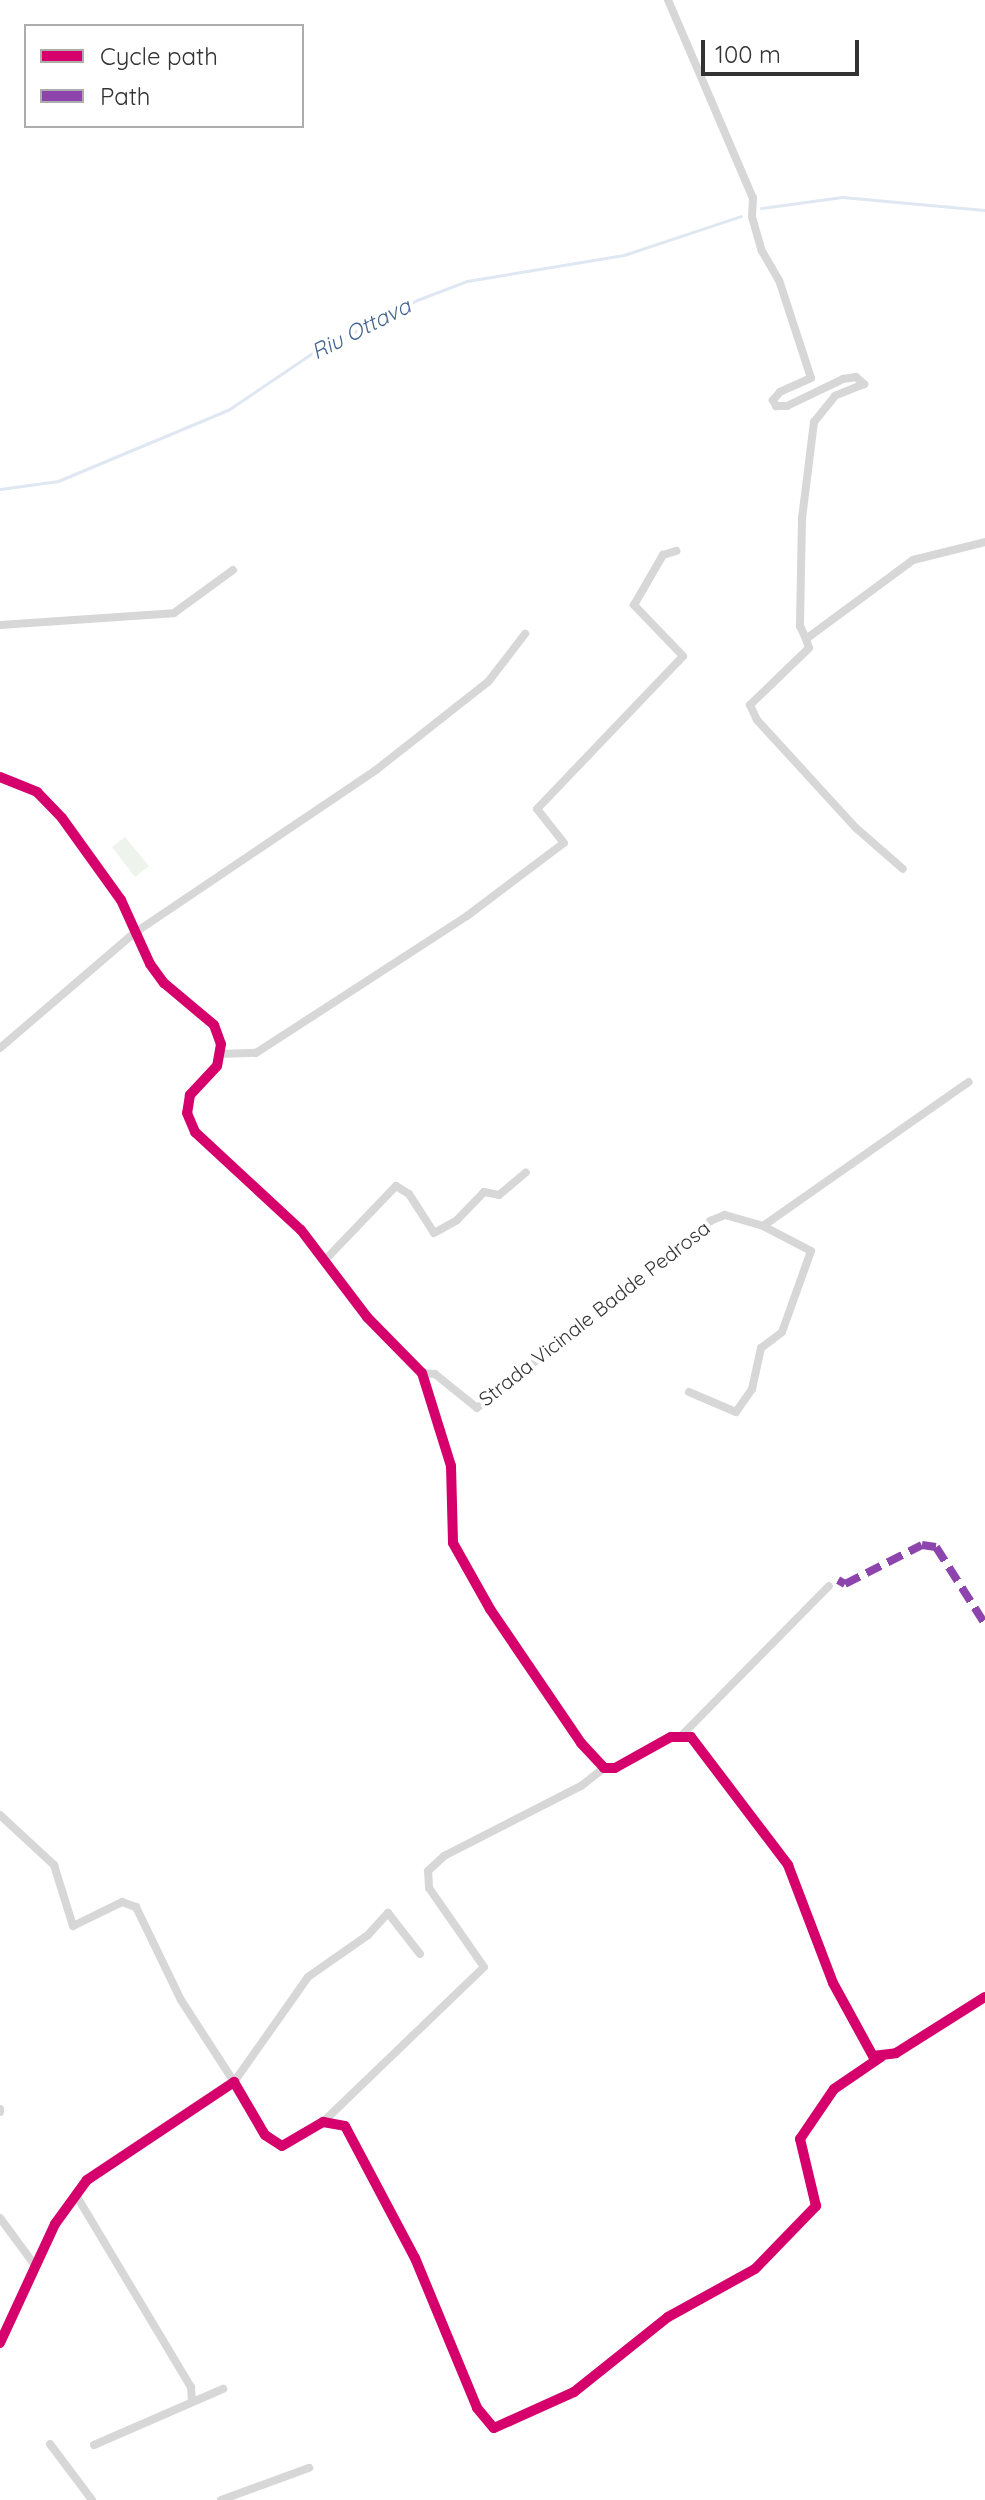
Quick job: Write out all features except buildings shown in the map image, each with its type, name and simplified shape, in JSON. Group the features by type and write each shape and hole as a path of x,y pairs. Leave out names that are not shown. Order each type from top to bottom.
{"street":[{"path":"668,0 753,198 752,217 762,251 779,280 811,378 780,392 773,400 776,406 787,406 843,379 856,377 864,384 835,396 814,422 802,519 800,626 809,648 750,705 757,720 856,828 903,869"},
{"path":"806,639 913,560 985,542"},
{"path":"219,1054 256,1053 467,916 564,843 537,809 683,656 634,605 663,555 676,551"},
{"path":"0,625 174,613 233,570"},
{"path":"0,1048 133,934 376,770 488,682 525,634"},
{"path":"0,777 37,792 62,818 121,900 133,934 164,983 214,1025 219,1054 217,1066 190,1095 187,1113 195,1132 326,1259 367,1317 422,1373 451,1466 453,1543 536,1681 604,1768"},
{"path":"689,1392 736,1412 752,1389 761,1348 782,1332 811,1251 763,1226 969,1082"},
{"path":"326,1259 396,1186 409,1194 434,1233 457,1220 484,1192 499,1195 526,1172"},
{"name":"Strada Vicinale Badde Pedrosa","path":"422,1373 435,1374 477,1408 710,1221 725,1215 763,1226"},
{"path":"0,1815 54,1865 73,1926 122,1902 136,1907 181,2000 265,2135 282,2146 323,2122 484,1967 429,1888 428,1871 444,1856 581,1786 604,1768 682,1735 829,1586"},
{"path":"682,1735 709,1758 788,1865 833,1983 873,2056 881,2057"},
{"path":"0,2343 15,2320 34,2264 87,2180 234,2082 308,1977 368,1935 388,1913 420,1954"},
{"path":"323,2122 345,2126 415,2258 477,2408 494,2428 574,2392 668,2317 755,2269 816,2206 800,2139 834,2089 881,2057 985,1997"},
{"path":"76,2195 191,2387 192,2400"},
{"path":"0,2218 34,2264"},
{"path":"94,2445 223,2389"},
{"path":"50,2444 92,2500"},
{"path":"221,2500 309,2468"}],"shaded area":[{"path":"125,837 149,866 135,877 112,847"}],"waterway":[{"name":"Riu Ottava","path":"761,208 842,197 985,210"},
{"name":"Riu Ottava","path":"0,489 58,481 228,410 311,354 417,300 467,281 624,255 741,216"}],"marked path":[{"path":"838,1580 845,1584 922,1545 936,1547 985,1624"}],"cycle path":[{"path":"0,777 37,792 62,818 121,900 150,964 164,983 214,1025 221,1044 217,1066 190,1095 187,1113 195,1132 301,1230 367,1317 422,1373 451,1466 453,1543 490,1609 581,1743 604,1768 615,1768 671,1737 691,1737 788,1865 833,1983 873,2056 896,2053 985,1997"},
{"path":"0,2343 55,2224 87,2180 234,2082 265,2135 282,2146 323,2122 345,2126 415,2258 477,2408 494,2428 574,2392 668,2317 755,2269 816,2206 800,2139 834,2089 881,2057"}]}
